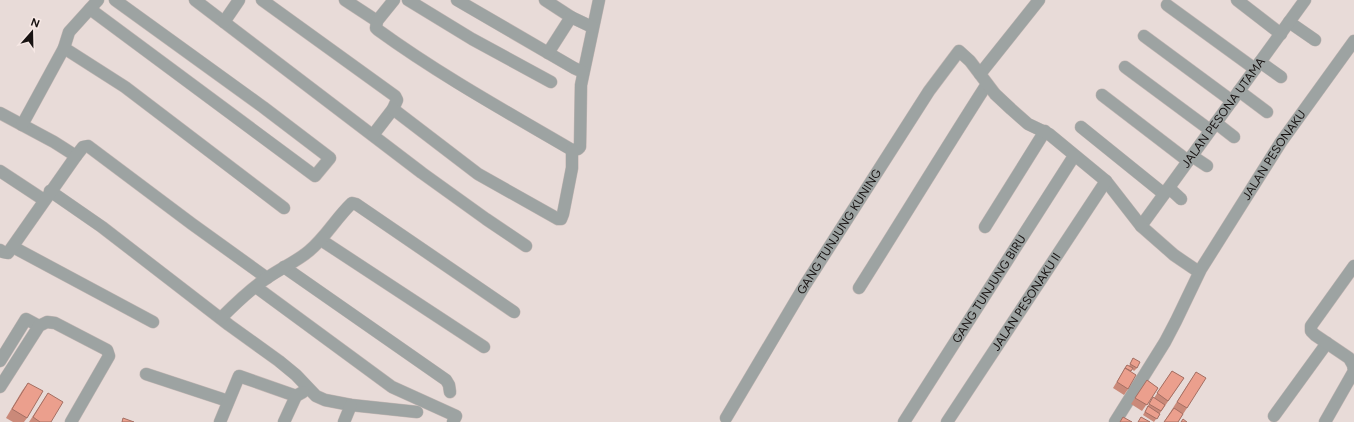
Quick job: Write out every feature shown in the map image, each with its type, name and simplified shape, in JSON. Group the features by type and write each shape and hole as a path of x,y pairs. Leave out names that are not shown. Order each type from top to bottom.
{"street":[{"path":"22,125 64,48 69,32 94,4 315,176 330,158 263,107 115,0"},
{"path":"195,0 422,173 526,246"},
{"path":"224,22 239,0"},
{"path":"262,0 395,96 397,100 393,109 373,135"},
{"path":"345,0 377,21"},
{"path":"394,0 377,21 376,28 378,30 406,50 474,93 572,150 580,147 580,97 583,72 599,0"},
{"path":"408,0 472,39 551,82"},
{"path":"457,0 583,72"},
{"path":"545,0 571,17 592,27"},
{"path":"1039,0 980,74 996,94 1017,115 1028,124 1045,131 1106,181 1141,226 1174,255 1199,272"},
{"path":"1237,0 1281,34"},
{"name":"JALAN PESONA UTAMA","path":"1141,226 1305,0"},
{"path":"1167,5 1258,65 1281,77"},
{"path":"548,53 571,17"},
{"path":"1289,22 1315,40"},
{"path":"1144,36 1235,96 1267,112"},
{"name":"JALAN PESONAKU","path":"1115,422 1165,342 1199,272 1281,142 1354,41"},
{"path":"64,48 125,87 284,208"},
{"name":"GANG TUNJUNG KUNING","path":"726,418 805,285 929,91 960,51 980,74"},
{"path":"1126,67 1213,126 1234,137"},
{"path":"859,288 918,195 946,147 987,84"},
{"path":"1102,95 1190,158 1207,166"},
{"path":"393,109 478,174 558,219 561,219 563,214 572,168 572,150"},
{"path":"0,113 54,142 76,156"},
{"path":"1081,127 1166,191 1181,199"},
{"path":"985,227 1045,131"},
{"path":"0,250 3,252 8,252 76,156 83,147 88,146 192,224 268,278"},
{"name":"GANG TUNJUNG BIRU","path":"904,422 1074,156"},
{"path":"0,171 47,196 114,236 279,361 310,388 316,396 351,405 417,412"},
{"name":"JALAN PESONAKU II","path":"947,422 1106,181"},
{"path":"221,318 256,287 295,261 321,240 352,203 356,204 514,312"},
{"path":"321,240 484,347"},
{"path":"13,246 153,322"},
{"path":"1325,422 1354,371 1351,354 1327,343 1311,331 1311,326 1354,266"},
{"path":"284,267 446,380 449,385 450,392"},
{"path":"256,287 392,387 456,416 454,422"},
{"path":"2,352 26,319 39,326"},
{"path":"0,387 39,326 47,322 55,323 107,350 109,356 71,422"},
{"path":"1274,416 1327,343"},
{"path":"146,374 228,402"},
{"path":"220,422 239,376 296,396"},
{"path":"284,422 296,396 310,388"},
{"path":"344,422 351,405"}],"building":[{"path":"1133,358 1140,362 1137,368 1130,364"},
{"path":"1127,365 1133,368 1131,371 1125,368"},
{"path":"1125,368 1136,375 1128,389 1117,382"},
{"path":"1172,371 1184,378 1168,401 1157,393"},
{"path":"1196,372 1206,378 1187,408 1177,402"},
{"path":"1147,380 1158,388 1147,405 1135,398"},
{"path":"28,383 43,391 27,418 12,409"},
{"path":"48,393 63,402 51,422 40,422 33,417"},
{"path":"1153,397 1165,405 1161,411 1149,404"},
{"path":"1148,406 1160,414 1157,419 1145,412"},
{"path":"1174,408 1183,414 1178,422 1164,422"},
{"path":"1123,417 1132,422 1120,422"},
{"path":"1141,417 1150,422 1138,422"},
{"path":"123,418 134,422 122,422"}]}
